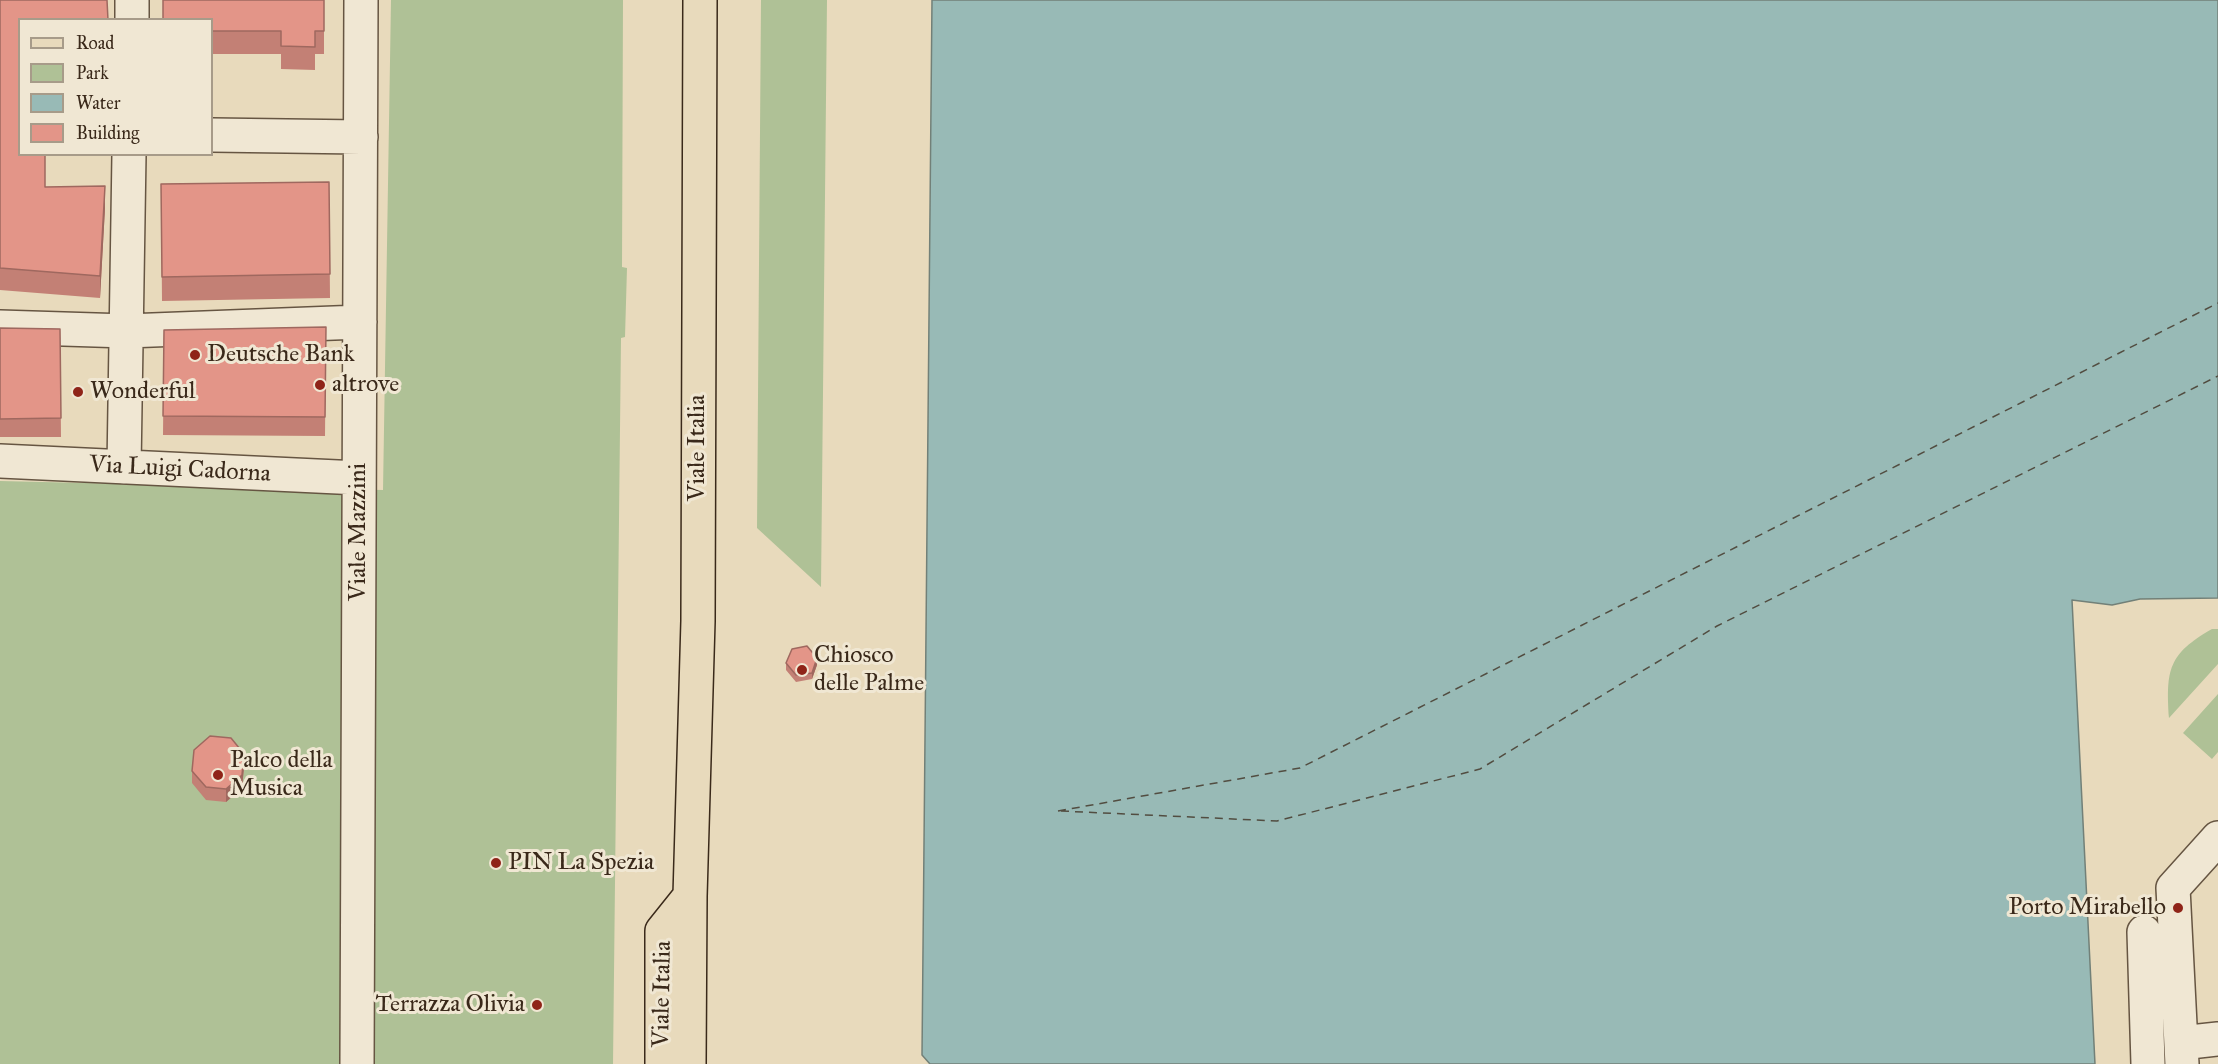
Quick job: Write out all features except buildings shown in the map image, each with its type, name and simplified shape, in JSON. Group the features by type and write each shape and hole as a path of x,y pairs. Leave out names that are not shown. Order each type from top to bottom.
{"main road":[{"name":"Viale Italia","path":"690,1064 690,896 698,621 700,0"},
{"name":"Viale Italia","path":"662,1064 662,931 690,896"}],"street":[{"path":"132,0 132,18"},
{"name":"Viale Mazzini","path":"357,1064 361,0"},
{"path":"213,135 361,137"},
{"path":"124,467 129,156"},
{"path":"0,327 126,331 360,322"},
{"name":"Via Luigi Cadorna","path":"0,461 359,478"},
{"path":"2218,838 2173,888 2181,1054 2218,1039"},
{"path":"2144,932 2148,1064"}],"green space":[{"path":"391,0 623,0 622,267 627,268 625,337 621,338 613,1064 0,1064 0,481 383,490"},
{"path":"761,0 827,0 821,587 757,528"},
{"path":"2212,629 2218,629 2218,664 2169,718 2168,687 2173,665 2178,655 2186,647"},
{"path":"2218,694 2218,752 2212,759 2183,733"}],"water":[{"path":"932,0 2218,0 2218,598 2140,599 2112,605 2072,600 2095,1064 930,1064 922,1055"}],"ferry route":[{"path":"1058,811 1300,768 2218,303"},
{"path":"1061,811 1277,821 1480,769 1717,626 2218,376"}],"place":[{"name":"Deutsche Bank","path":"195,355"},
{"name":"altrove","path":"320,385"},
{"name":"Wonderful","path":"78,392"},
{"name":"Chiosco delle Palme","path":"802,670"},
{"name":"Palco della Musica","path":"218,775"},
{"name":"PIN La Spezia","path":"496,863"},
{"name":"Porto Mirabello","path":"2178,908"},
{"name":"Terrazza Olivia","path":"537,1005"}]}
